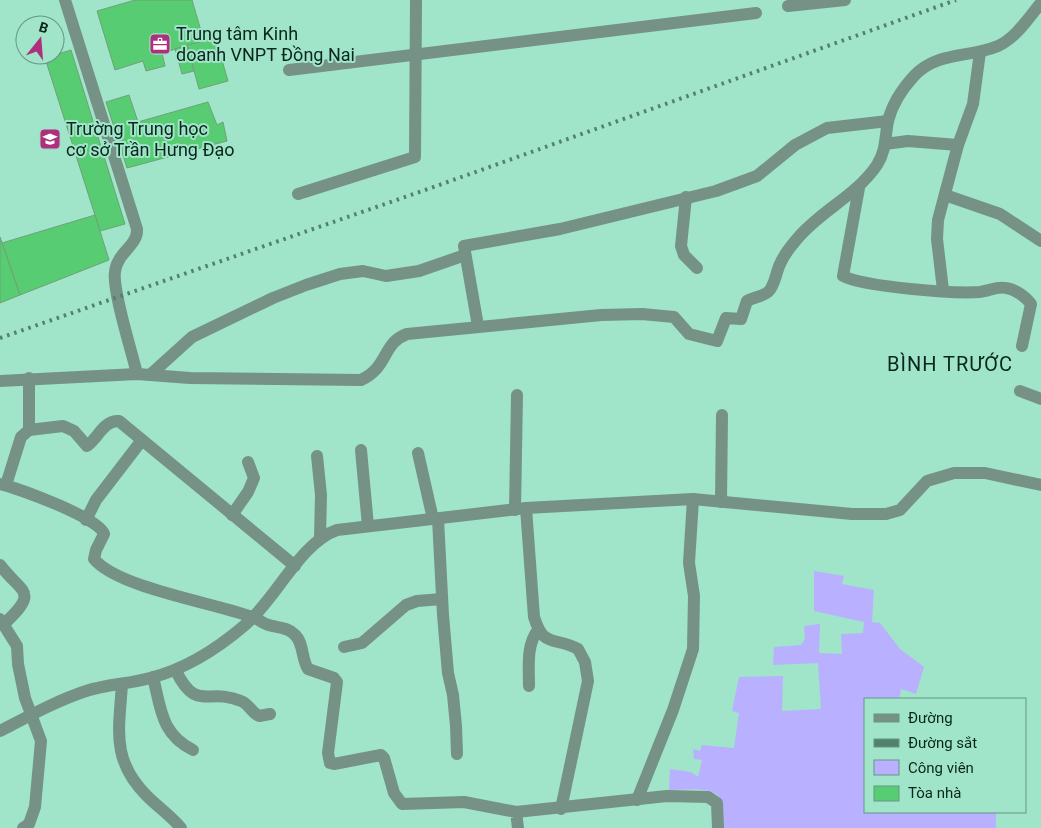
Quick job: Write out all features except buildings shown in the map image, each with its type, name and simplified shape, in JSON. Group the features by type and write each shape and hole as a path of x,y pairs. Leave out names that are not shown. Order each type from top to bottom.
{"street":[{"path":"65,0 137,229 135,240 120,255 114,273 143,374"},
{"path":"298,194 415,157 414,54 416,0"},
{"path":"788,6 845,0"},
{"path":"0,381 29,378 143,374 190,378 360,380 373,374 378,369 392,344 400,336 415,332 601,315 642,314 674,317 689,334 717,341 726,318 739,320 747,301 764,294 772,288 784,256 798,238 825,212 859,188 877,164 885,144 888,121 905,87 922,68 942,58 980,52 1000,45 1009,39 1041,3"},
{"path":"290,70 756,13"},
{"path":"943,290 937,230 958,144 973,104 980,52"},
{"path":"478,326 464,246 560,229 716,191 758,176 795,145 827,128 888,121"},
{"path":"885,144 908,141 958,144"},
{"path":"859,188 843,276 874,283 943,290 979,292 1008,288 1027,298 1031,304 1022,346"},
{"path":"946,195 1000,214 1041,241"},
{"path":"686,197 681,246 684,255 697,268"},
{"path":"143,374 192,337 298,288 348,273 363,271 386,276 419,271 465,255"},
{"path":"29,378 29,430"},
{"path":"1020,391 1041,399"},
{"path":"516,395 520,509 534,617 538,630 549,640 578,649 587,670 588,681 561,809"},
{"path":"721,502 722,415"},
{"path":"295,566 119,421 113,421 106,426 87,446 74,431 63,426 29,430 21,437 2,485 46,498 104,531 103,538 94,554 98,564 135,583 254,617 268,625 284,628 295,634 300,642 303,660 308,669 335,679 336,688 328,752 330,763 381,755 384,758 394,793 402,804 464,802 516,812 561,809 667,796 711,798 717,803 718,828"},
{"path":"86,520 96,500 142,440"},
{"path":"361,450 368,526"},
{"path":"418,453 435,519 448,674 453,695 457,754"},
{"path":"317,456 321,495 320,539"},
{"path":"232,515 248,492 254,478 248,462"},
{"path":"0,731 32,712 88,690 153,677 176,670 205,655 254,617 295,566 320,539 337,530 520,509 693,499 852,514 886,514 900,510 927,481 954,473 985,473 1041,485"},
{"path":"637,800 673,710 693,649 694,596 689,563 693,499"},
{"path":"0,565 22,588 24,599 22,605 2,622 18,646 18,664 23,690 41,741 35,807 28,827"},
{"path":"344,647 362,642 406,604 442,599"},
{"path":"529,686 530,647 538,630"},
{"path":"176,670 187,690 194,695 229,698 245,703 250,710 259,716 270,714"},
{"path":"153,677 165,724 178,741 193,750"},
{"path":"122,684 119,740 124,767 147,796 181,828"},
{"path":"516,812 518,828"}],"green space":[{"path":"814,571 844,576 842,584 874,590 872,622 880,623 900,649 924,667 916,694 901,689 899,698 864,698 864,813 996,813 996,828 723,828 723,806 718,795 698,789 669,790 670,769 691,772 698,777 702,760 694,759 693,749 700,751 702,745 734,748 739,713 732,711 739,677 783,676 782,711 821,709 818,663 773,665 774,647 801,645 805,639 804,626 820,624 819,653 842,654 841,634 863,633 864,622 814,611"}],"railway":[{"path":"0,338 428,189 956,0"}],"place":[{"name":"Trung tâm Kinh doanh VNPT Đồng Nai","path":"160,44"},
{"name":"Trường Trung học cơ sở Trần Hưng Đạo","path":"50,139"}],"district":[{"name":"BÌNH TRƯỚC","path":"950,364"}]}
